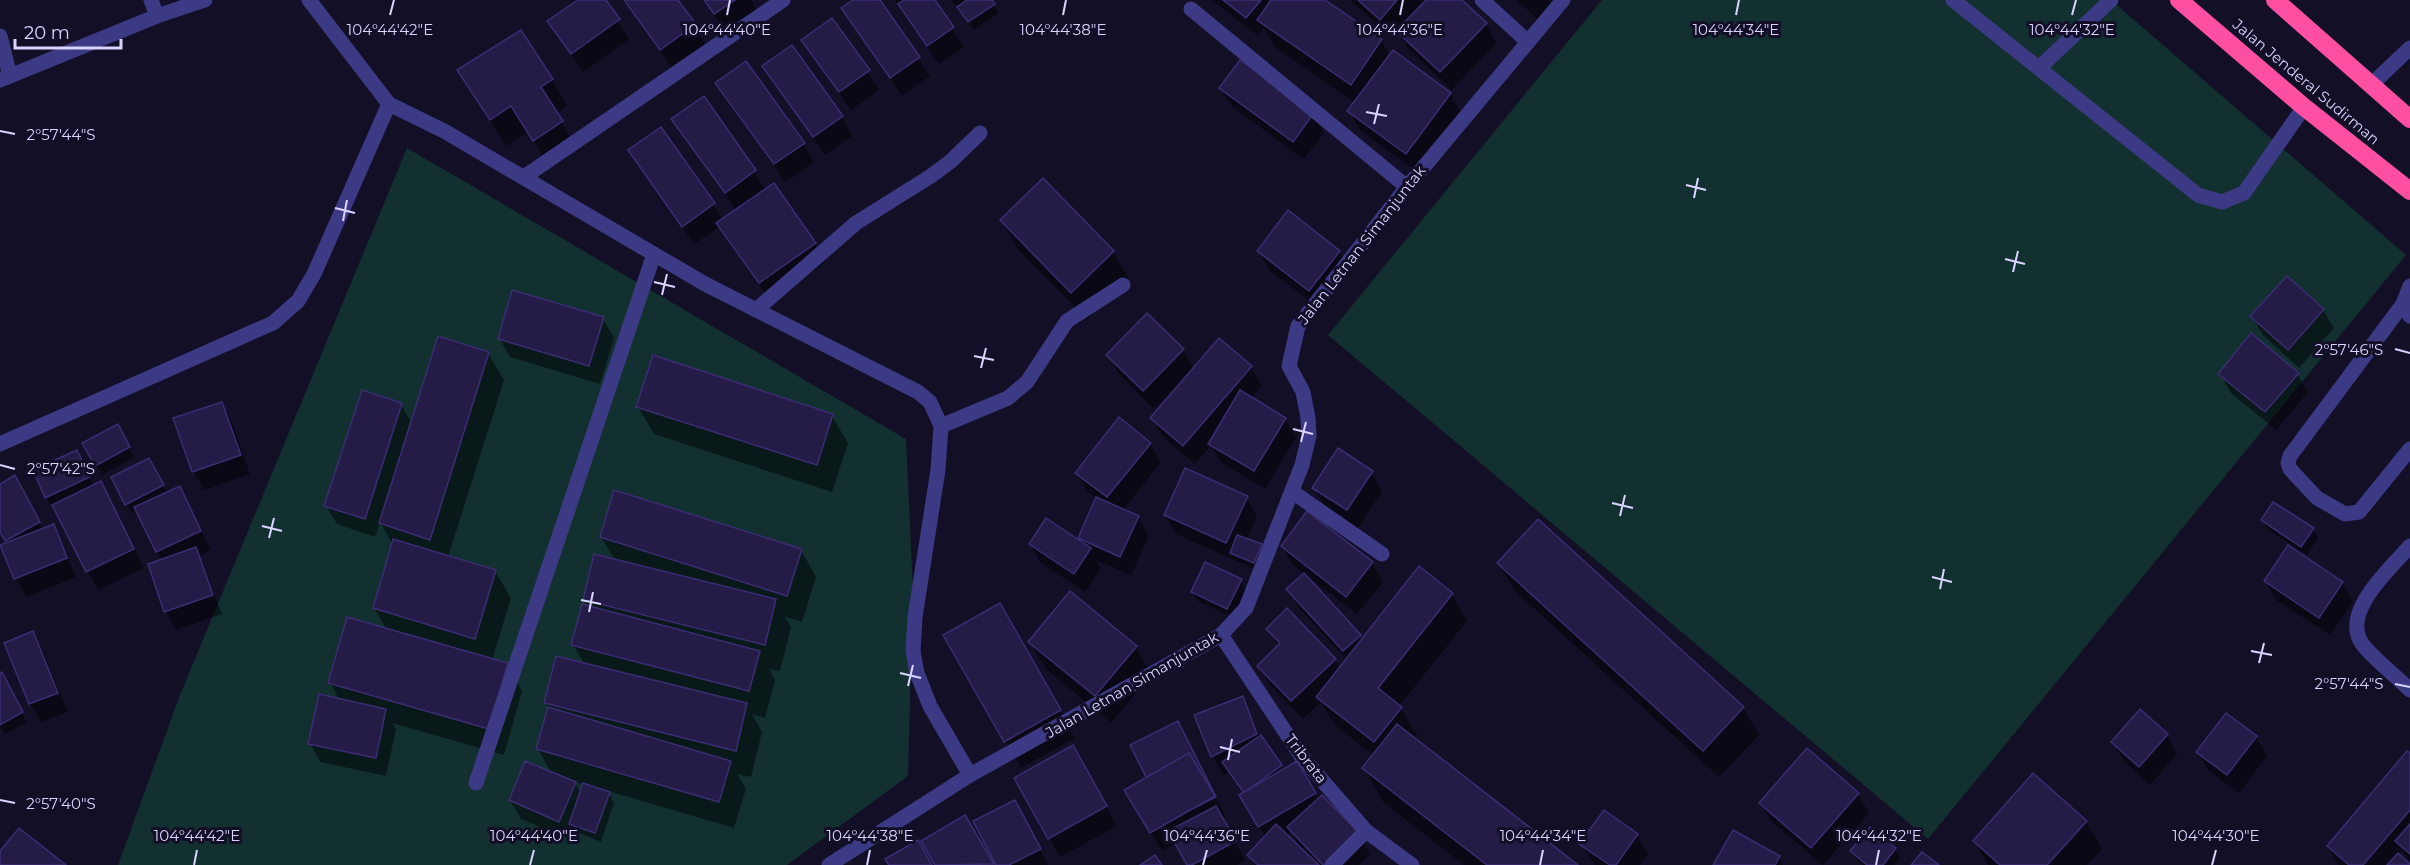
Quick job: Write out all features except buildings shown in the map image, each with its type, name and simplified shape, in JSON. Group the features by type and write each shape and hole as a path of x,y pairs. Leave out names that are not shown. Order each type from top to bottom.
{"highway":[{"name":"Jalan Jenderal Sudirman","path":"2179,0 2304,106 2410,191"},
{"path":"2275,0 2410,119"}],"street":[{"path":"151,0 157,16"},
{"path":"0,36 5,78 157,16 205,0"},
{"path":"309,0 389,104 444,131 654,254 756,310 918,392 930,402 941,426 936,490 915,617 913,651 916,673 930,706 970,775"},
{"path":"524,177 783,0"},
{"path":"1482,0 1528,42"},
{"name":"Jalan Letnan Simanjuntak","path":"830,865 970,775 1058,729 1221,635 1246,608 1293,493 1309,436 1304,392 1290,366 1298,326 1407,187 1563,0"},
{"path":"1953,0 2198,195 2222,202 2244,193 2304,106"},
{"path":"2040,67 2110,0"},
{"path":"1191,9 1407,187"},
{"path":"2372,84 2410,48"},
{"path":"0,444 273,323 298,301 314,274 389,104"},
{"path":"756,310 856,223 951,162 980,132"},
{"path":"476,783 654,254"},
{"path":"941,426 1008,398 1027,382 1067,321 1123,285"},
{"path":"2410,286 2407,310 2290,456 2288,463 2290,470 2317,498 2345,514 2359,512 2410,449"},
{"path":"1293,493 1382,554"},
{"path":"2410,546 2364,603 2357,614 2355,629 2363,645 2410,690"},
{"name":"Tribrata","path":"1221,635 1302,757 1366,831 1412,865"},
{"path":"1332,865 1366,831"}],"green space":[{"path":"1602,0 2111,0 2406,255 1928,839 1328,335"},
{"path":"407,148 906,439 913,590 908,776 787,865 118,865 180,695"}]}
